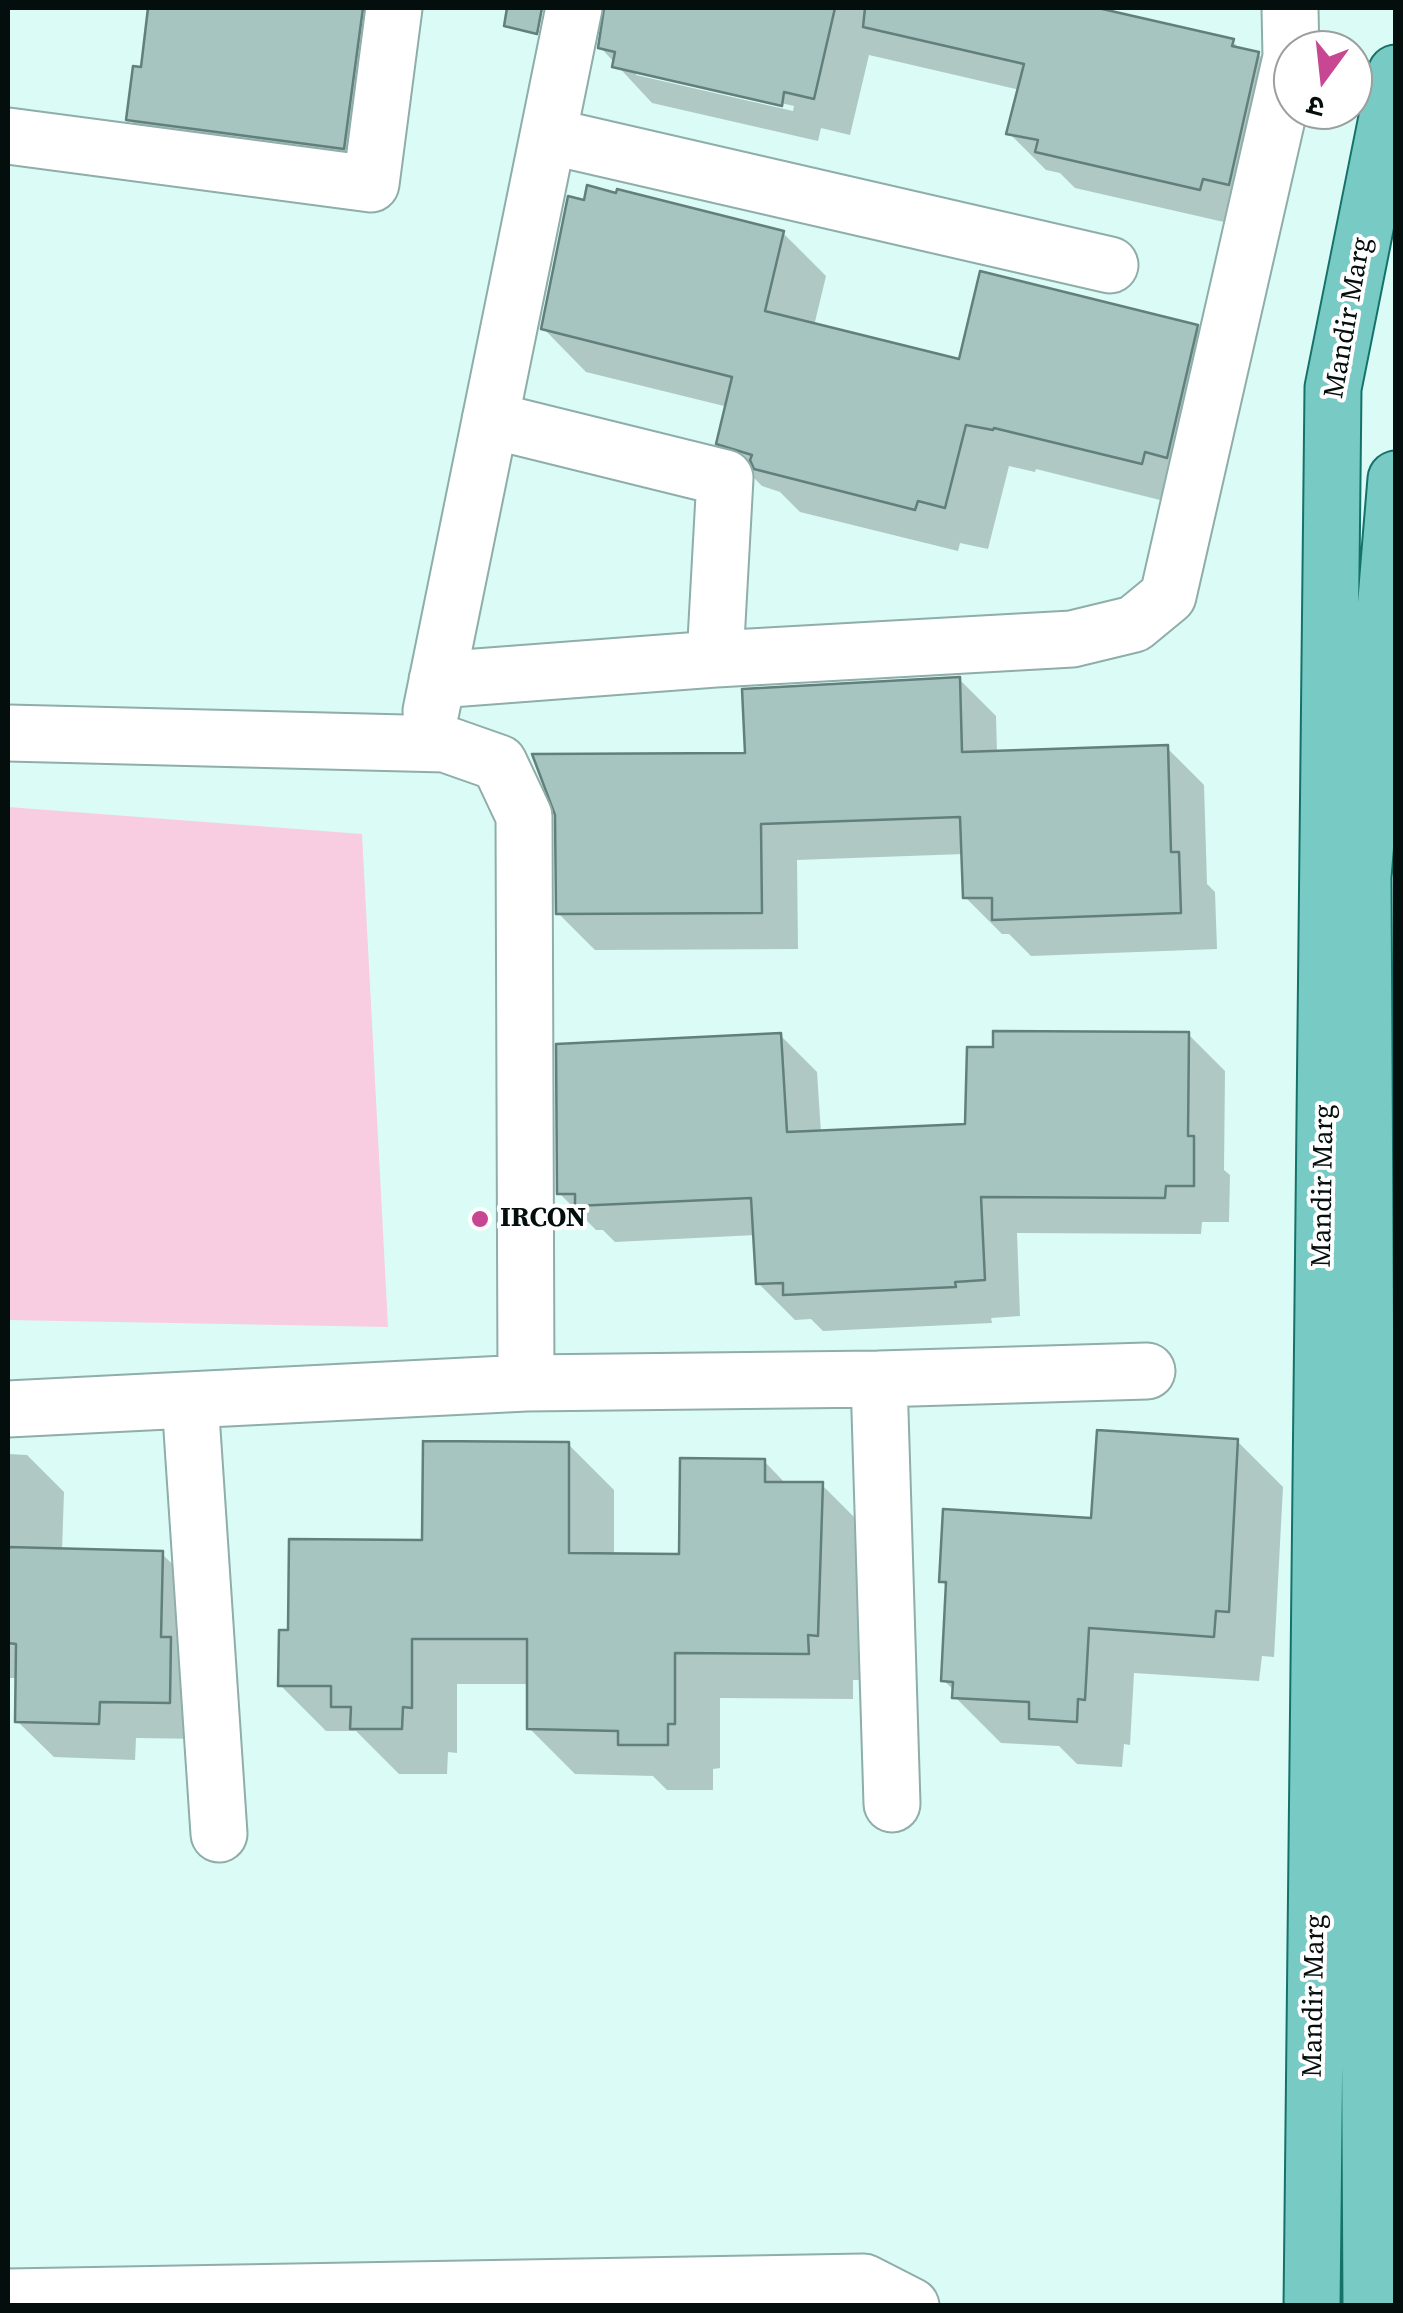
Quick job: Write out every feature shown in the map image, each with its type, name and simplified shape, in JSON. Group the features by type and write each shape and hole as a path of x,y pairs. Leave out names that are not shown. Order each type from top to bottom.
{"main road":[{"name":"Mandir Marg","path":"1312,2306 1332,388 1396,73"},
{"name":"Mandir Marg","path":"1371,2306 1382,1817 1379,877 1396,479"}],"street":[{"path":"8,136 371,184 394,8"},
{"path":"424,744 574,8"},
{"path":"437,680 715,659 1072,640 1134,624 1168,596 1291,56 1290,8"},
{"path":"549,136 1110,264"},
{"path":"490,420 725,478 715,659"},
{"path":"8,733 444,744 498,763 524,816 526,1382"},
{"path":"8,1409 526,1382 879,1379 1147,1371"},
{"path":"879,1379 892,1804"},
{"path":"190,1400 219,1834"},
{"path":"36,2299 864,2282 911,2306"}],"shaded area":[{"path":"8,807 362,834 388,1327 8,1320"}],"building":[{"path":"148,8 363,8 344,149 126,120 133,66 141,67"},
{"path":"507,8 542,8 537,34 504,26"},
{"path":"604,8 835,8 814,99 784,92 782,106 612,67 615,52 598,48"},
{"path":"865,8 1098,8 1234,39 1232,46 1259,52 1229,185 1203,179 1200,190 1035,152 1038,140 1006,134 1024,64 863,27"},
{"path":"587,185 784,231 765,311 959,359 980,271 1198,325 1167,458 1145,452 1142,464 994,428 966,425 945,508 918,501 915,510 754,469 752,455 716,444 732,377 541,329 568,196 584,200"},
{"path":"960,677 962,752 1168,745 1171,852 1179,852 1181,913 992,920 992,898 963,898 960,817 761,824 762,913 556,914 555,815 532,754 745,753 742,689"},
{"path":"993,1031 1189,1032 1188,1136 1194,1136 1194,1186 1166,1186 1165,1198 981,1197 985,1280 955,1282 956,1287 783,1295 783,1283 756,1284 751,1198 575,1206 575,1194 557,1194 556,1044 781,1033 787,1132 965,1124 967,1047 993,1047"},
{"path":"1097,1430 1238,1439 1229,1612 1216,1611 1214,1637 1089,1628 1085,1700 1078,1699 1077,1722 1029,1719 1029,1702 952,1698 953,1682 941,1681 946,1582 939,1582 943,1509 1091,1518"},
{"path":"423,1441 569,1442 569,1553 679,1554 680,1458 765,1459 765,1482 823,1482 818,1636 808,1635 809,1654 675,1653 675,1724 668,1724 668,1745 618,1745 618,1731 527,1729 527,1639 412,1639 412,1708 403,1707 402,1729 350,1729 351,1707 331,1707 331,1686 278,1686 279,1630 288,1630 289,1539 422,1540"},
{"path":"8,1547 163,1551 161,1637 171,1637 170,1703 100,1702 99,1724 15,1722 16,1644 8,1643"}],"place":[{"name":"IRCON","path":"480,1219"}]}
